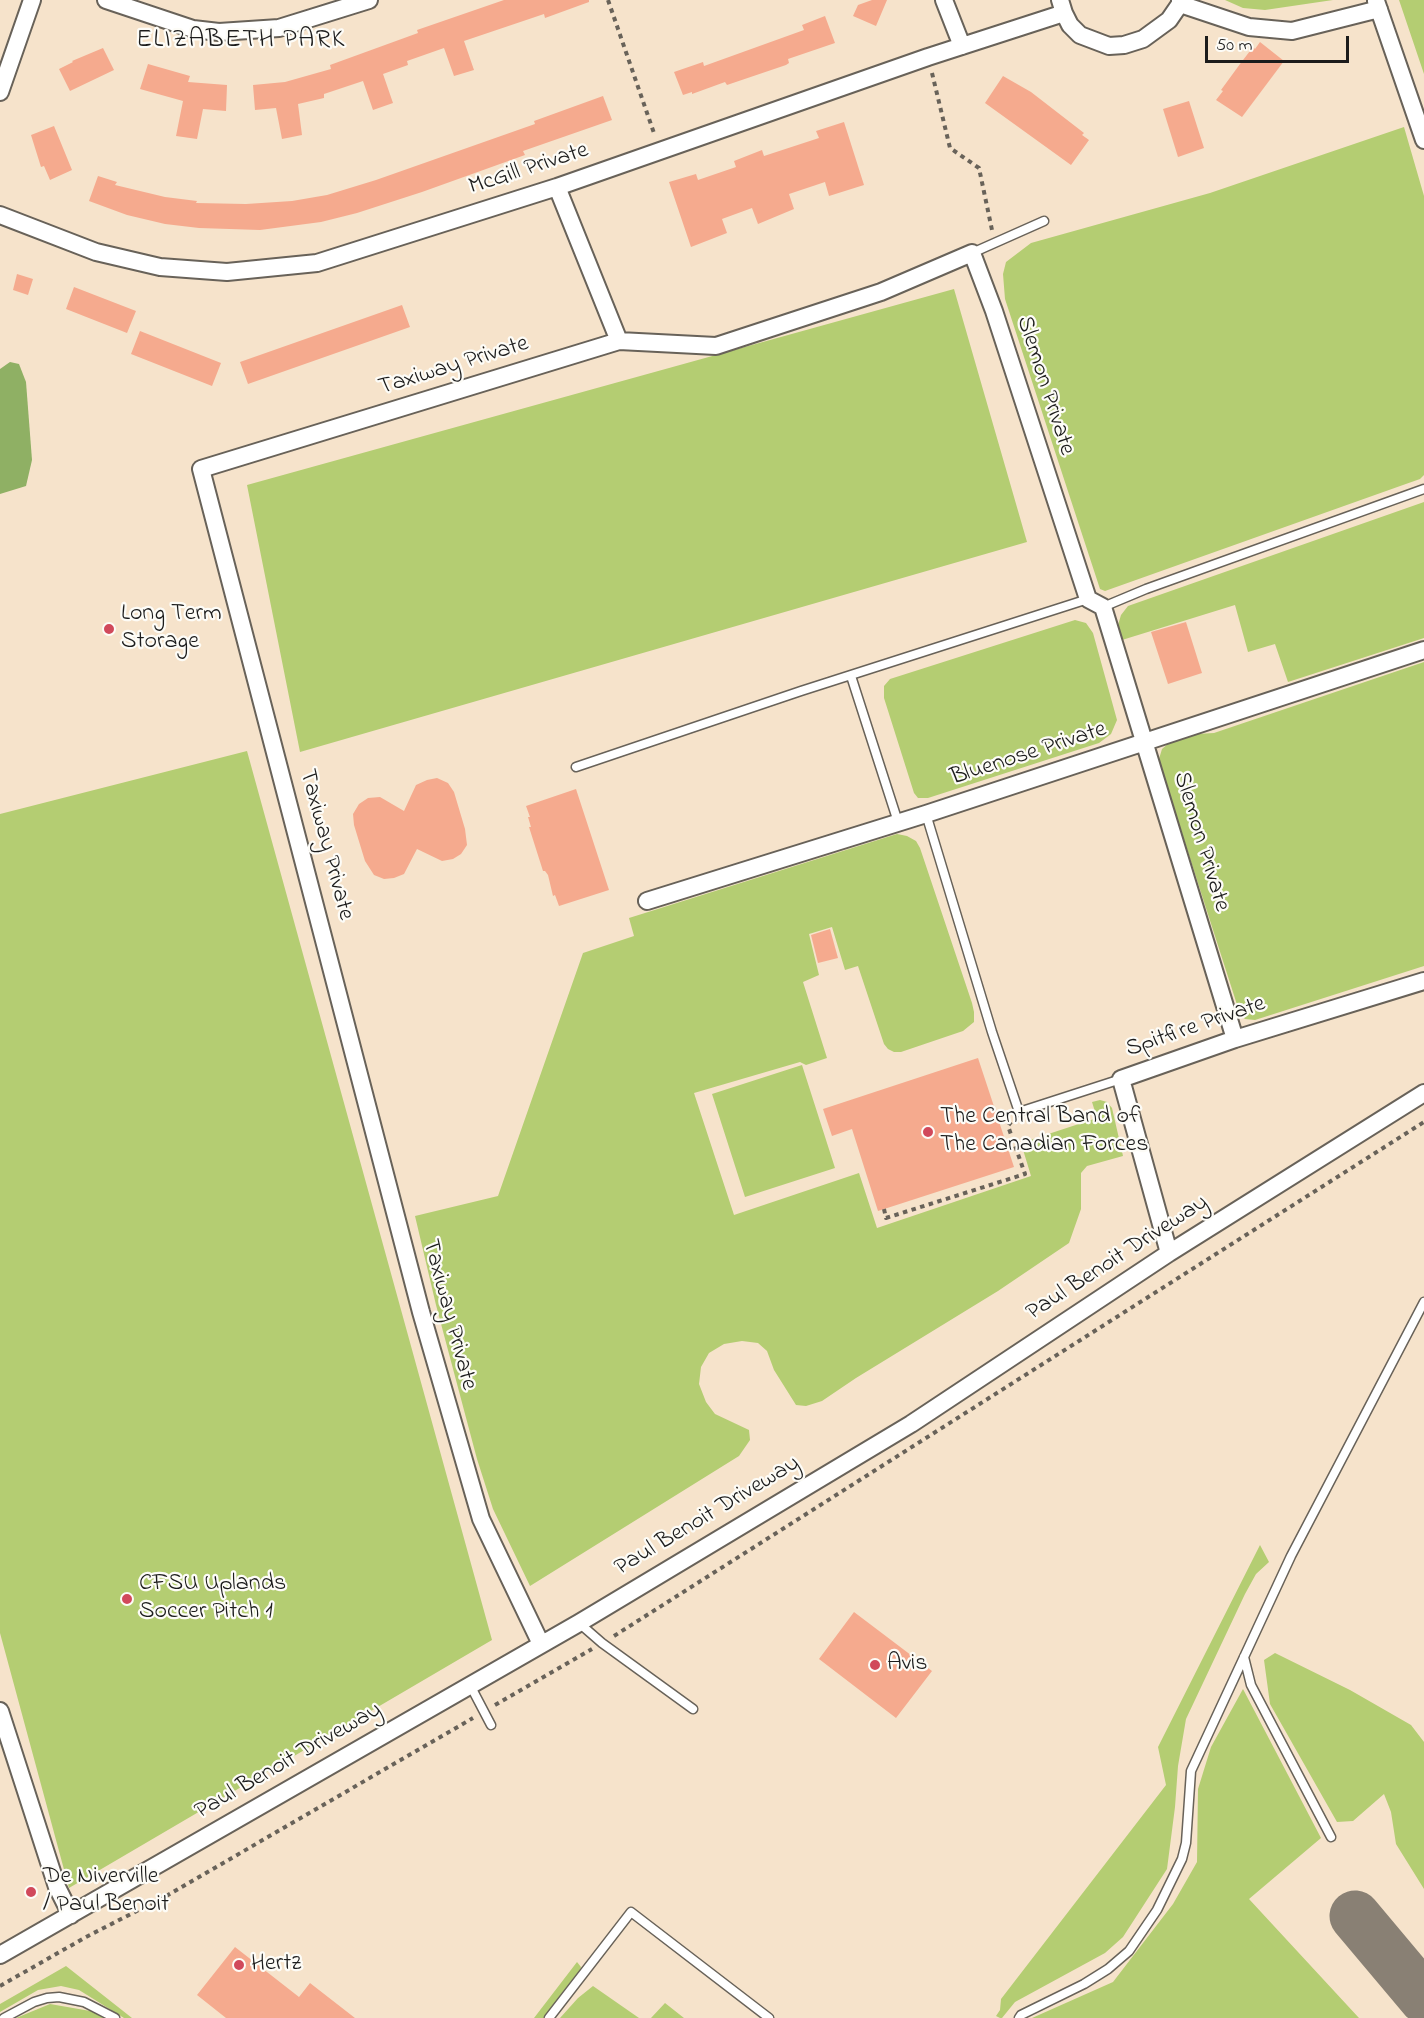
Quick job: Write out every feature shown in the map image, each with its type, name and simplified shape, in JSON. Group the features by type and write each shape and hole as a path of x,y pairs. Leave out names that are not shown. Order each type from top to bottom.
{"street":[{"path":"0,92 32,0"},
{"path":"106,0 193,29 219,32 279,28 320,8 369,0"},
{"path":"944,0 962,46"},
{"path":"1062,7 1070,25 1080,35 1109,46 1124,45 1143,39 1169,20 1180,2 1249,27 1292,31 1378,5 1424,140"},
{"name":"McGill Private","path":"0,214 96,252 160,267 227,272 317,263 557,187 962,46 1062,7"},
{"path":"557,187 619,341 716,346 881,292 972,253"},
{"name":"Slemon Private","path":"972,253 1145,742 1234,1039"},
{"name":"Taxiway Private","path":"541,1644 480,1520 421,1312 347,999 201,469 619,341"},
{"name":"Bluenose Private","path":"647,901 926,814 1424,650"},
{"name":"Spitfire Private","path":"1169,1253 1121,1079 1234,1039 1424,981"},
{"name":"Paul Benoit Driveway","path":"0,1955 579,1623 911,1424 1169,1253 1424,1093"},
{"path":"0,1711 57,1887 71,1915"}],"lane":[{"path":"972,253 1044,221"},
{"path":"576,767 851,676 1146,589 1424,489"},
{"path":"851,676 898,822"},
{"path":"926,814 992,1032 1019,1112 1121,1079"},
{"path":"1019,2018 1108,1970 1129,1951 1157,1910 1182,1858 1191,1771 1291,1556 1424,1302"},
{"path":"579,1623 602,1643 693,1709"},
{"path":"1244,1657 1251,1685 1331,1837"},
{"path":"470,1685 491,1725"},
{"path":"549,2018 631,1912 769,2018"},
{"path":"4,2018 34,2002 59,1997 84,2002 115,2018"}],"path":[{"path":"608,0 661,151"},
{"path":"928,57 950,148 979,168 995,243"},
{"path":"884,1209 886,1218 1025,1174 1008,1126 1019,1112"},
{"path":"1178,1279 1424,1122"}],"green space":[{"path":"1225,0 1333,0 1265,10 1243,8"},
{"path":"1399,0 1424,0 1424,74"},
{"path":"1404,127 1424,196 1424,475 1420,479 1105,591 1100,589 1005,299 1003,274 1006,262 1031,243 1210,193"},
{"path":"954,289 1027,542 300,752 247,485"},
{"path":"10,362 19,364 26,382 32,460 26,486 0,494 0,369"},
{"path":"1424,502 1424,638 1288,682 1275,644 1248,652 1235,605 1122,640 1118,625 1121,615 1128,606"},
{"path":"1075,620 1086,623 1093,633 1117,720 1111,734 1099,743 928,798 918,798 914,793 884,698 884,686 890,679"},
{"path":"1424,662 1424,966 1255,1020 1245,1019 1240,1014 1162,771 1159,759 1162,749 1169,743 1197,734 1214,733"},
{"path":"247,751 492,1640 69,1888 0,1633 0,814"},
{"path":"897,834 916,841 920,848 972,1003 974,1022 963,1031 901,1052 888,1049 884,1044 858,966 845,970 832,927 809,934 819,975 803,982 827,1058 806,1065 800,1062 694,1093 734,1215 859,1173 877,1228 1031,1176 1021,1143 1097,1118 1092,1102 1100,1100 1107,1102 1112,1108 1123,1156 1087,1166 1081,1173 1081,1209 1069,1243 998,1291 822,1401 806,1406 796,1405 774,1370 767,1351 758,1343 742,1341 724,1344 709,1353 701,1367 699,1384 706,1402 715,1414 749,1430 750,1440 739,1456 530,1586 493,1509 477,1459 415,1216 498,1196 583,953 634,936 629,918"},
{"path":"802,1065 835,1168 745,1197 712,1094"},
{"path":"1260,1545 1269,1562 1256,1574 1245,1594 1186,1719 1178,1766 1167,1869 1123,1937 1105,1953 1015,2002 1002,2018 996,2016 1000,2010 1001,1999 1166,1785 1158,1747"},
{"path":"1275,1653 1350,1690 1411,1725 1424,1742 1424,1889 1396,1844 1391,1812 1384,1794 1353,1821 1337,1822 1270,1704 1264,1660"},
{"path":"1243,1689 1321,1838 1249,1899 1359,2018 1032,2018 1113,1982 1173,1904 1197,1862 1198,1789 1211,1747"},
{"path":"577,1962 581,1967 580,1971 544,2018 534,2018"},
{"path":"66,1966 132,2018 124,2018 79,1990 61,1986 38,1990 0,2012 0,2004"},
{"path":"593,1986 639,2018 560,2018 578,1998"},
{"path":"665,2003 684,2018 651,2018"},
{"path":"50,2004 96,2012 103,2018 16,2018"}],"building":[{"path":"504,0 589,0 589,2 545,18 544,14 464,41 474,70 454,76 444,48 407,61 408,65 383,74 393,103 373,110 363,81 324,94 324,98 298,104 302,135 282,139 276,108 255,110 253,85 285,82 331,69 330,65 418,33 417,30"},
{"path":"872,0 887,0 876,26 853,16 858,5"},
{"path":"825,16 835,43 788,59 789,63 786,65 727,85 725,82 683,95 674,72 703,62 704,66 804,30 802,25"},
{"path":"1260,42 1284,61 1242,117 1216,100 1240,64 1253,47 1255,49"},
{"path":"103,48 114,70 70,91 59,69"},
{"path":"148,64 190,76 188,82 227,85 226,111 203,109 197,139 176,136 183,101 140,89"},
{"path":"1003,76 1031,92 1084,133 1082,135 1089,140 1071,165 985,103"},
{"path":"603,96 612,120 523,151 525,155 422,192 321,222 260,230 199,228 165,224 127,215 89,201 98,176 117,182 115,185 165,197 197,201 196,203 246,204 292,201 327,195 535,124 534,121"},
{"path":"1189,101 1204,148 1178,157 1163,109"},
{"path":"844,122 864,185 829,196 825,182 789,194 794,209 758,224 752,208 722,219 727,233 691,247 669,182 696,174 698,180 736,167 734,161 762,150 764,156 819,138 816,131"},
{"path":"54,126 72,170 50,180 44,166 41,167 31,135"},
{"path":"17,274 33,279 28,295 13,290"},
{"path":"74,287 136,311 127,333 66,309"},
{"path":"402,305 410,327 248,384 240,362"},
{"path":"140,331 221,363 212,386 131,354"},
{"path":"1186,622 1202,673 1168,684 1151,632"},
{"path":"437,778 448,783 454,792 465,829 467,845 461,854 453,859 442,861 417,849 404,874 384,879 374,875 365,861 354,825 353,814 359,804 368,798 380,797 404,811 416,785"},
{"path":"576,789 609,890 559,906 555,895 553,896 548,875 543,871 529,827 531,827 528,817 530,817 526,806"},
{"path":"830,929 838,958 818,963 811,935"},
{"name":"The Central Band of The Canadian Forces","path":"978,1058 1014,1167 878,1211 852,1129 832,1136 823,1109"},
{"name":"Avis","path":"854,1612 932,1671 896,1718 819,1659"},
{"name":"Hertz","path":"235,1947 299,1997 310,1983 355,2018 226,2018 197,1995"}],"taxiway":[{"path":"1355,1916 1424,1998"}],"place":[{"name":"Long Term Storage","path":"109,629"},
{"name":"The Central Band of The Canadian Forces","path":"928,1132"},
{"name":"CFSU Uplands Soccer Pitch 1","path":"127,1599"},
{"name":"Avis","path":"875,1665"},
{"name":"De Niverville / Paul Benoit","path":"31,1892"},
{"name":"Hertz","path":"239,1965"}],"district":[{"name":"ELIZABETH PARK","path":"241,42"}]}
